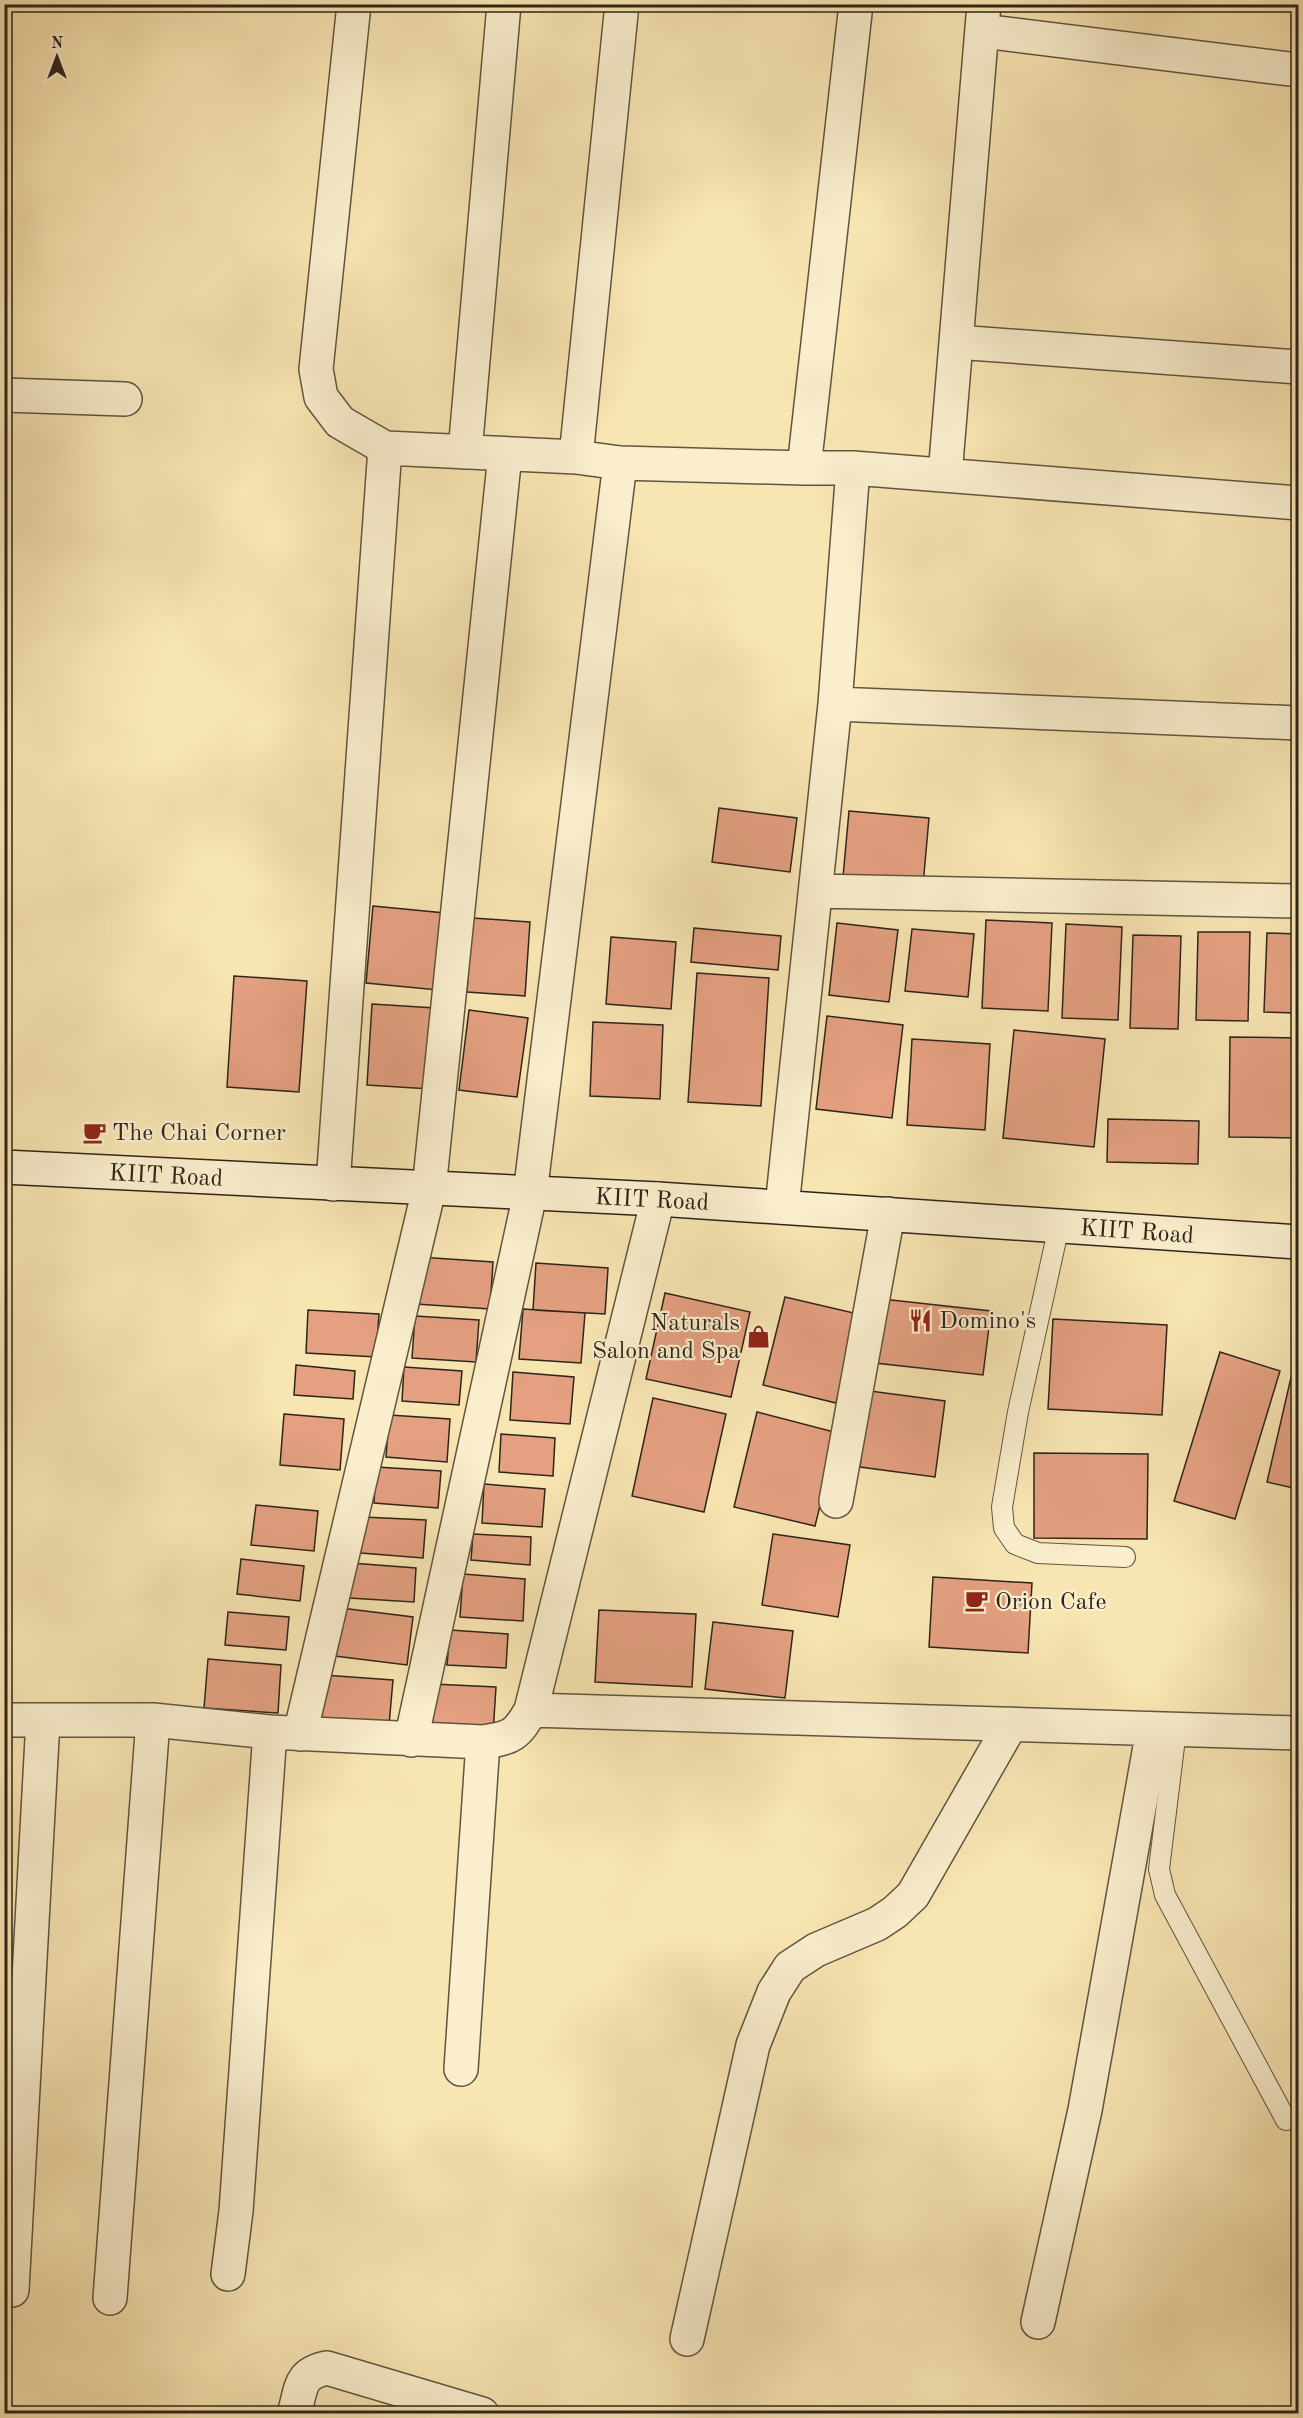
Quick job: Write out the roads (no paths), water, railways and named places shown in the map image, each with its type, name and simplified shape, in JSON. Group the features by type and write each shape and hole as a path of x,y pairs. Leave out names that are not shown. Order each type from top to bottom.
{"street":[{"path":"354,4 316,369 321,397 340,422 385,448 620,462 853,468 1299,503"},
{"path":"465,452 504,4"},
{"path":"576,458 622,4"},
{"path":"804,468 856,4"},
{"path":"945,475 983,18 1299,70"},
{"path":"956,342 1299,367"},
{"path":"4,395 125,399"},
{"path":"333,1184 385,448"},
{"path":"228,2274 285,1733 429,1189 505,454"},
{"path":"411,1740 530,1194 620,462"},
{"path":"782,1207 835,704 853,468"},
{"path":"835,704 1299,723"},
{"path":"816,891 1299,901"},
{"name":"KIIT Road","path":"4,1167 658,1199 1299,1242"},
{"path":"4,1720 153,1720 285,1733 483,1742 505,1739 519,1731 531,1710 658,1199"},
{"path":"836,1501 888,1214"},
{"path":"531,1710 1299,1733"},
{"path":"12,2290 43,1720"},
{"path":"110,2298 153,1720"},
{"path":"687,2339 753,2045 774,1992 790,1968 816,1950 877,1924 895,1912 913,1895 1011,1724"},
{"path":"1038,2322 1085,2110 1164,1730"},
{"path":"461,2069 483,1742"},
{"path":"294,2414 305,2378 312,2371 327,2368 482,2414"}],"lane":[{"path":"1059,1226 1018,1412 1002,1507 1004,1528 1015,1544 1038,1553 1125,1557"},
{"path":"1164,1730 1159,1869 1165,1895 1286,2120"}],"place":[{"name":"The Chai Corner","path":"94,1132"},
{"name":"Domino's","path":"921,1320"},
{"name":"Naturals Salon and Spa","path":"758,1336"},
{"name":"Orion Cafe","path":"977,1601"}]}
